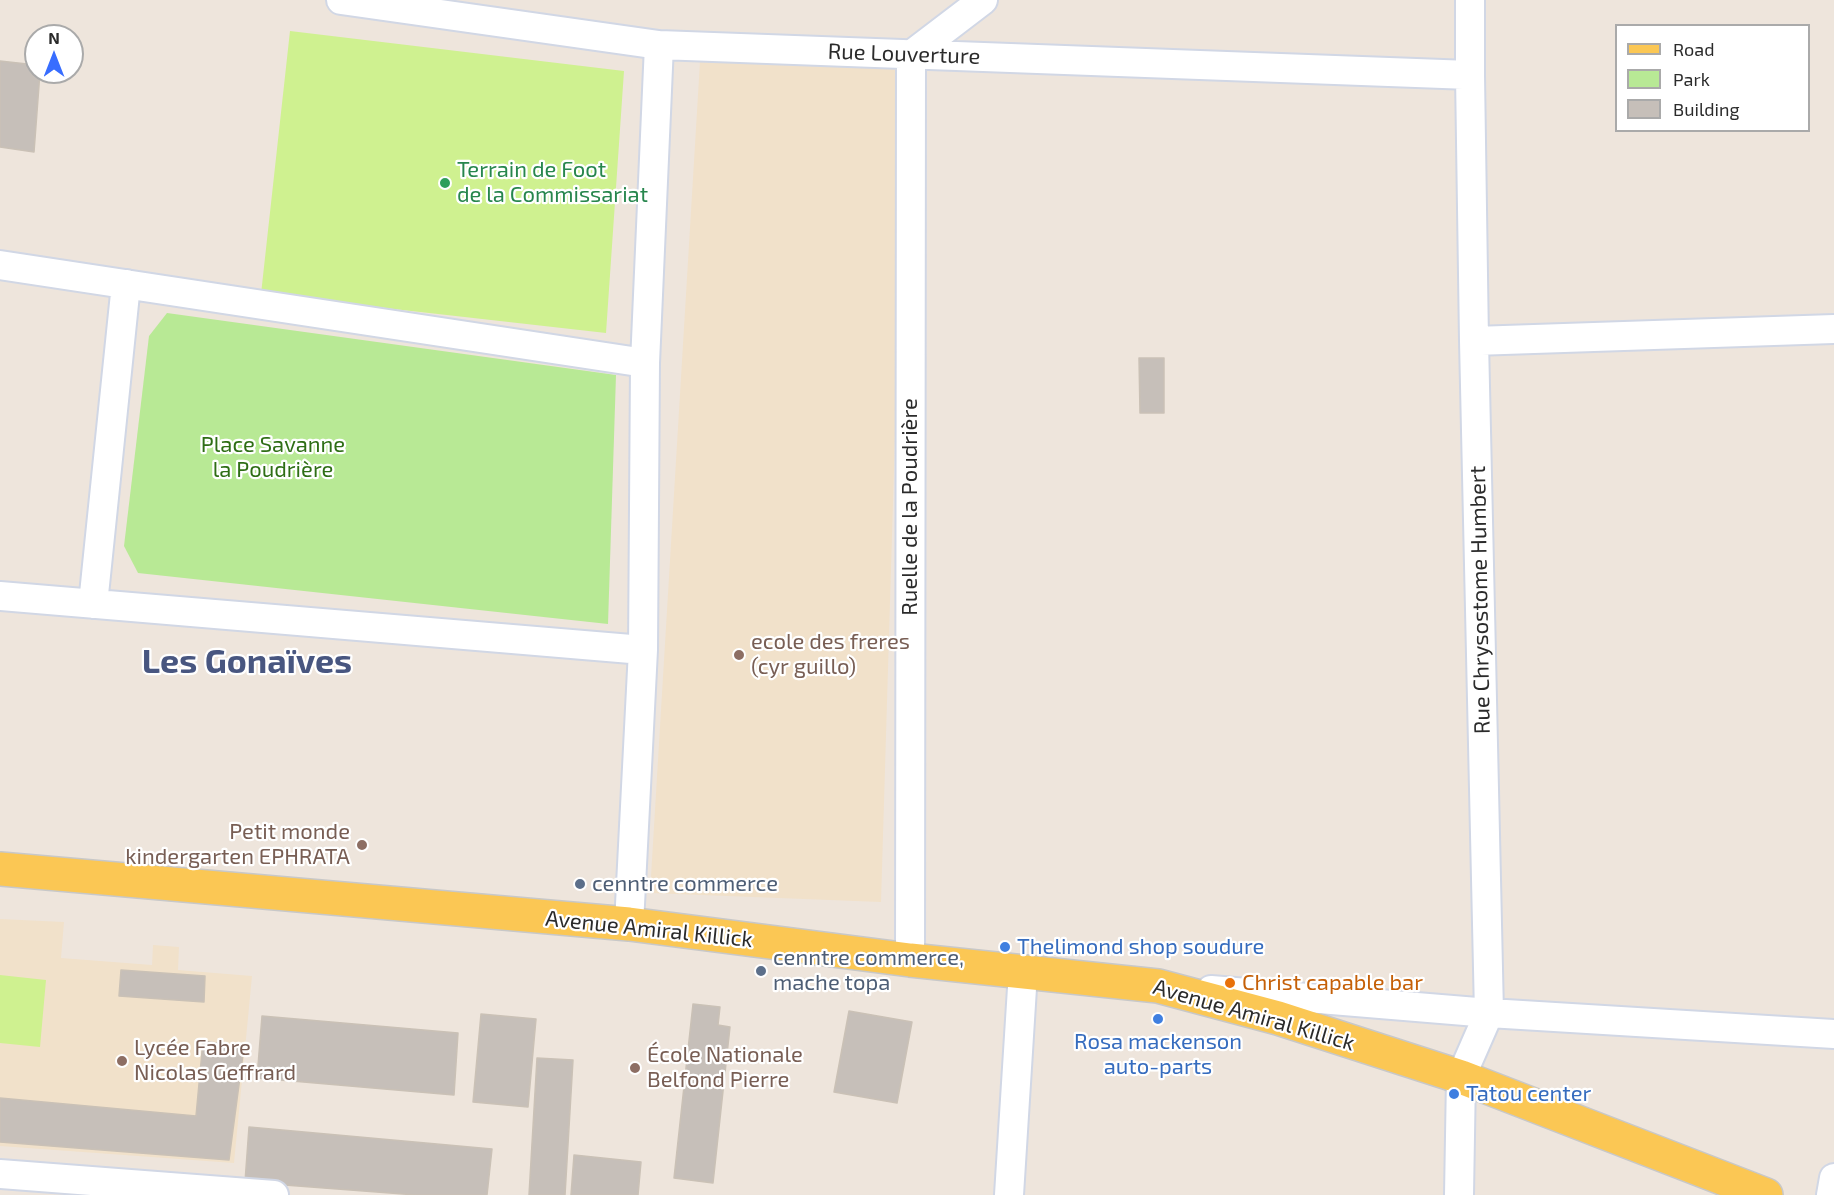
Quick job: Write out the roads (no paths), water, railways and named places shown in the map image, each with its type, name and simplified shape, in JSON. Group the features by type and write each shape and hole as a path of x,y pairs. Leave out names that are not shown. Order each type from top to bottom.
{"main road":[{"name":"Avenue Amiral Killick","path":"3,867 629,924 909,960 1158,986 1278,1018 1461,1077 1766,1195"}],"street":[{"name":"Rue Louverture","path":"341,0 660,45 1470,75"},
{"path":"911,55 983,0"},
{"name":"Rue Chrysostome Humbert","path":"1459,1195 1461,1077 1489,1013 1474,341 1470,0"},
{"path":"629,924 643,650 645,363 660,45"},
{"name":"Ruelle de la Poudrière","path":"909,960 911,55"},
{"path":"0,265 645,363"},
{"path":"93,604 126,284"},
{"path":"1474,341 1834,329"},
{"path":"0,596 643,650"},
{"path":"1009,1195 1023,972"},
{"path":"1158,986 1489,1013 1834,1034"},
{"path":"0,1174 274,1195"},
{"path":"1831,1195 1834,1178"}],"place":[{"name":"Terrain de Foot de la Commissariat","path":"445,183"},
{"name":"ecole des freres (cyr guillo)","path":"739,655"},
{"name":"Petit monde kindergarten EPHRATA","path":"362,845"},
{"name":"cenntre commerce","path":"580,884"},
{"name":"Thelimond shop soudure","path":"1005,947"},
{"name":"cenntre commerce, mache topa","path":"761,971"},
{"name":"Christ capable bar","path":"1230,983"},
{"name":"Rosa mackenson auto-parts","path":"1158,1019"},
{"name":"Lycée Fabre Nicolas Geffrard","path":"122,1061"},
{"name":"École Nationale Belfond Pierre","path":"635,1068"},
{"name":"Tatou center","path":"1454,1094"}],"district":[{"name":"Les Gonaïves","path":"247,662"}],"park label":[{"name":"Place Savanne la Poudrière","path":"273,458"}]}
